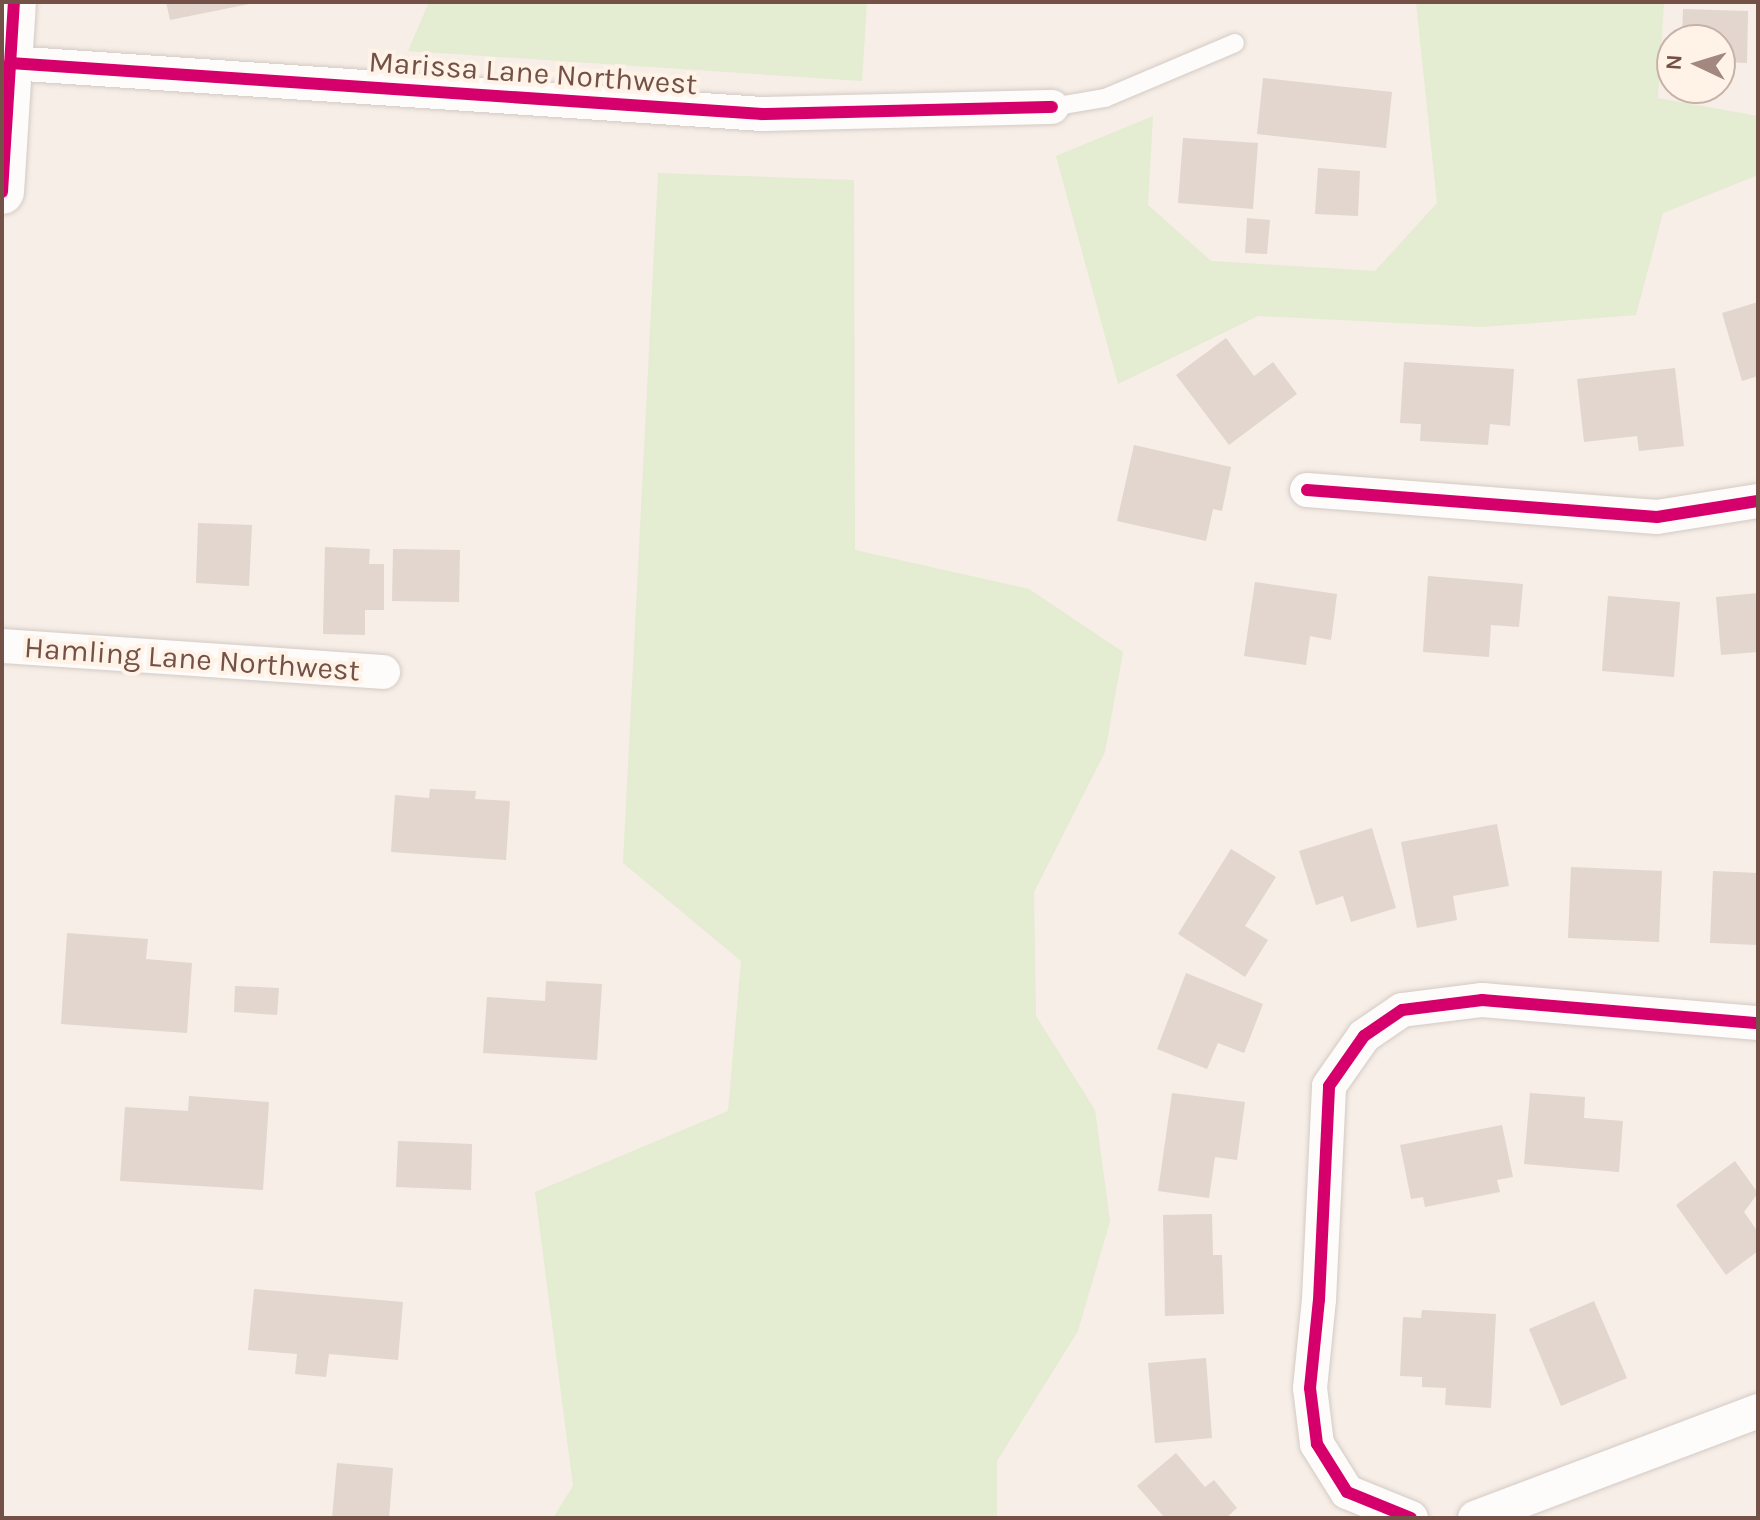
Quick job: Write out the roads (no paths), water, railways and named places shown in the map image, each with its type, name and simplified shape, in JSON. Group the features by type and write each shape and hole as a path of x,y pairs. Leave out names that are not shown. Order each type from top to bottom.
{"main road":[{"path":"3,176 14,2"}],"street":[{"name":"Marissa Lane Northwest","path":"10,63 762,114 1052,107"},
{"path":"1307,490 1657,517 1758,501"},
{"name":"Hamling Lane Northwest","path":"2,646 383,672"},
{"path":"1411,1518 1347,1492 1317,1444 1310,1388 1319,1300 1329,1086 1364,1036 1402,1010 1482,1000 1758,1023"},
{"path":"1475,1518 1758,1411"}],"lane":[{"path":"1052,107 1105,98 1235,43"}]}
